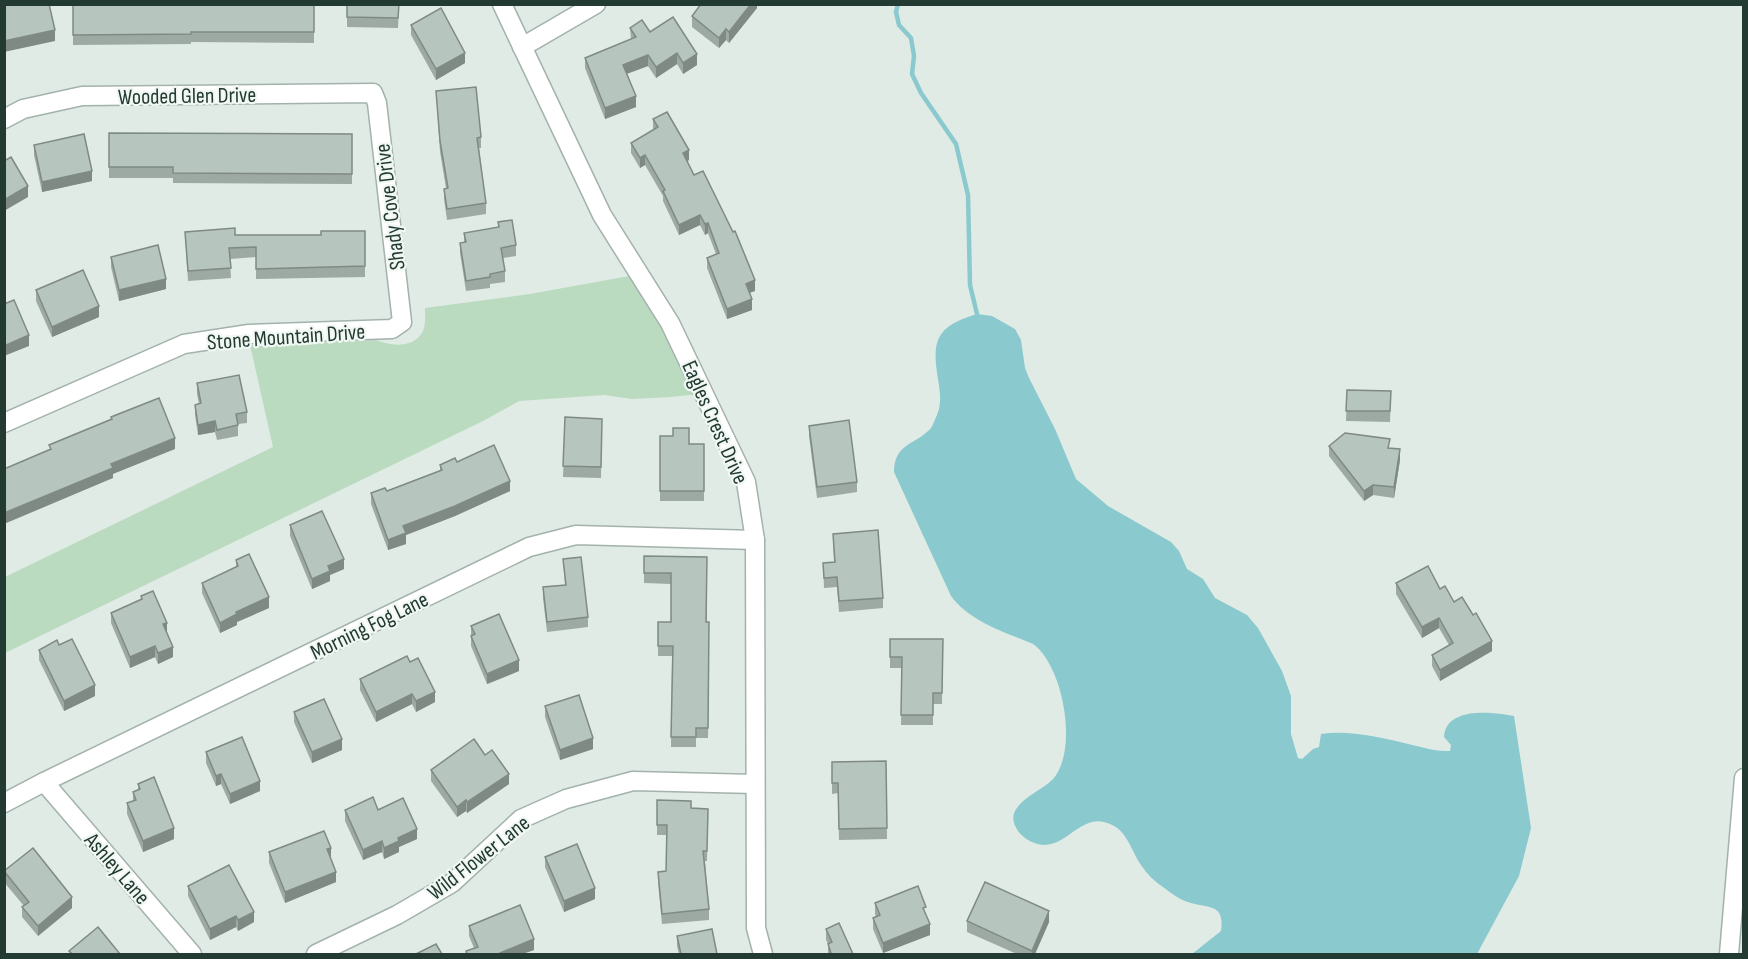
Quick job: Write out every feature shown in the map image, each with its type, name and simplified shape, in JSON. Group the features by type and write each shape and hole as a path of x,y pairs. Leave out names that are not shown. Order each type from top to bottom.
{"street":[{"name":"Eagles Crest Drive","path":"502,4 602,215 670,323 746,482 754,540 756,928 763,954"},
{"path":"522,47 596,4"},
{"name":"Wooded Glen Drive","path":"4,119 23,109 82,96 373,93"},
{"name":"Shady Cove Drive","path":"373,93 402,322"},
{"name":"Stone Mountain Drive","path":"4,423 184,344 249,334 392,329 402,322"},
{"name":"Morning Fog Lane","path":"4,803 529,547 576,535 754,540"},
{"path":"1729,954 1743,778"},
{"name":"Wild Flower Lane","path":"316,954 397,915 452,883 521,819 566,799 633,781 755,784"},
{"name":"Ashley Lane","path":"44,782 192,954"}],"green space":[{"path":"635,275 699,394 632,399 604,395 519,401 485,420 5,653 5,577 273,447 250,345 376,340 395,345 408,343 419,337 423,331 425,308 530,294"}],"water":[{"path":"977,314 992,316 1015,329 1021,340 1025,368 1029,378 1055,429 1076,479 1108,506 1171,542 1179,551 1187,569 1203,579 1215,598 1247,615 1258,628 1282,671 1291,696 1291,734 1298,758 1302,759 1313,749 1319,747 1321,734 1331,733 1384,738 1432,750 1450,751 1451,745 1444,737 1447,727 1453,720 1472,713 1514,716 1531,828 1519,876 1477,954 1192,954 1221,931 1221,916 1214,909 1183,900 1151,877 1118,829 1104,822 1094,822 1048,845 1037,844 1019,833 1014,822 1015,811 1023,801 1053,779 1061,766 1066,729 1059,688 1044,655 1033,644 978,619 968,613 951,596 894,472 898,455 931,428 939,411 936,353 940,336 953,323"}],"building":[{"path":"4,4 49,4 55,30 4,41"},
{"path":"73,4 314,4 314,32 73,35"},
{"path":"347,4 399,4 398,18 347,17"},
{"path":"701,4 751,4 729,32 726,29 719,38 692,16"},
{"path":"441,8 465,53 436,69 411,25"},
{"path":"673,17 697,54 683,63 677,53 656,67 648,55 623,65 636,96 605,108 585,58 636,37 630,28 642,20 650,32"},
{"path":"476,87 481,137 477,138 486,203 447,209 444,189 448,188 440,141 436,91"},
{"path":"667,112 689,150 683,153 694,175 703,171 733,232 735,231 755,280 746,284 752,299 727,309 707,258 719,253 708,223 705,224 700,215 679,225 663,191 665,190 645,155 640,158 631,143 658,127 653,119"},
{"path":"109,133 352,134 352,174 173,173 173,167 109,167"},
{"path":"84,134 92,171 42,182 34,145"},
{"path":"11,157 28,186 4,200 4,161"},
{"path":"512,220 516,245 501,248 505,271 490,274 490,277 466,281 460,243 466,242 464,233 499,227 498,222"},
{"path":"235,228 235,235 321,235 321,231 365,231 365,266 256,269 256,247 229,248 231,268 188,271 185,232"},
{"path":"158,245 166,279 119,290 111,257"},
{"path":"83,270 99,306 52,327 36,290"},
{"path":"14,300 29,335 4,346 4,304"},
{"path":"239,375 247,412 236,414 238,425 217,430 215,421 198,425 195,405 201,403 197,383"},
{"path":"1347,390 1391,391 1390,411 1346,411"},
{"path":"159,398 175,438 111,464 113,468 4,513 4,469 51,449 49,445"},
{"path":"565,417 602,419 601,467 563,466"},
{"path":"849,420 857,482 817,487 809,426"},
{"path":"673,428 689,428 689,444 704,444 704,491 660,491 660,436 673,436"},
{"path":"1345,433 1390,439 1388,448 1400,449 1394,487 1373,485 1364,491 1329,446"},
{"path":"494,445 510,481 403,526 406,533 388,540 371,493 385,488 387,491 442,470 440,465 455,458 457,462"},
{"path":"322,511 344,559 328,566 330,571 312,579 290,525"},
{"path":"878,530 883,598 839,601 837,577 824,578 823,563 835,562 833,534"},
{"path":"249,554 269,597 236,612 237,614 220,623 202,583 238,566 236,560"},
{"path":"644,556 707,557 708,728 696,728 696,737 671,737 673,646 658,646 658,622 671,622 671,573 644,573"},
{"path":"581,557 588,617 547,622 543,587 566,585 563,559"},
{"path":"1428,566 1440,589 1445,586 1454,602 1462,597 1473,615 1476,613 1492,641 1440,670 1432,655 1453,643 1439,618 1422,627 1396,583"},
{"path":"153,591 167,623 163,624 173,647 158,653 155,646 130,657 111,613 142,599 141,596"},
{"path":"499,614 519,660 487,674 471,636 475,634 471,626"},
{"path":"72,639 95,685 64,701 39,650 57,640 59,645"},
{"path":"890,639 943,639 942,693 933,693 933,715 901,715 902,657 890,657"},
{"path":"407,656 410,662 418,658 435,692 416,701 412,694 376,712 360,679"},
{"path":"579,695 593,738 560,750 545,706"},
{"path":"324,699 342,739 312,752 294,712"},
{"path":"242,737 260,781 230,794 221,774 216,776 206,752"},
{"path":"474,739 485,755 492,750 509,774 457,807 431,770"},
{"path":"886,761 887,828 839,829 838,783 832,783 832,762"},
{"path":"154,777 174,828 143,841 127,803 136,800 133,792 140,789 138,784"},
{"path":"373,797 378,810 403,798 417,829 384,848 382,841 363,850 345,810"},
{"path":"657,800 691,801 691,808 708,809 707,851 703,851 709,909 662,914 658,872 666,871 667,825 657,825"},
{"path":"324,831 331,848 327,849 336,872 285,892 269,852"},
{"path":"577,844 595,888 564,901 545,857"},
{"path":"33,848 72,897 38,926 22,907 29,902 4,871"},
{"path":"229,865 254,912 238,920 236,916 210,929 188,886"},
{"path":"985,882 1049,911 1032,951 967,921"},
{"path":"918,886 926,907 923,908 930,924 883,943 873,918 880,915 875,903"},
{"path":"520,905 534,939 501,954 467,954 466,951 478,947 469,926"},
{"path":"839,923 853,954 828,954 831,953 828,944 832,942 826,929"},
{"path":"98,927 120,954 72,954 69,951"},
{"path":"712,929 717,954 681,954 677,936"},
{"path":"436,944 442,954 416,954"}],"waterway":[{"path":"898,4 896,12 899,25 911,38 914,56 912,74 921,93 956,144 968,195 970,285 977,314"}]}
